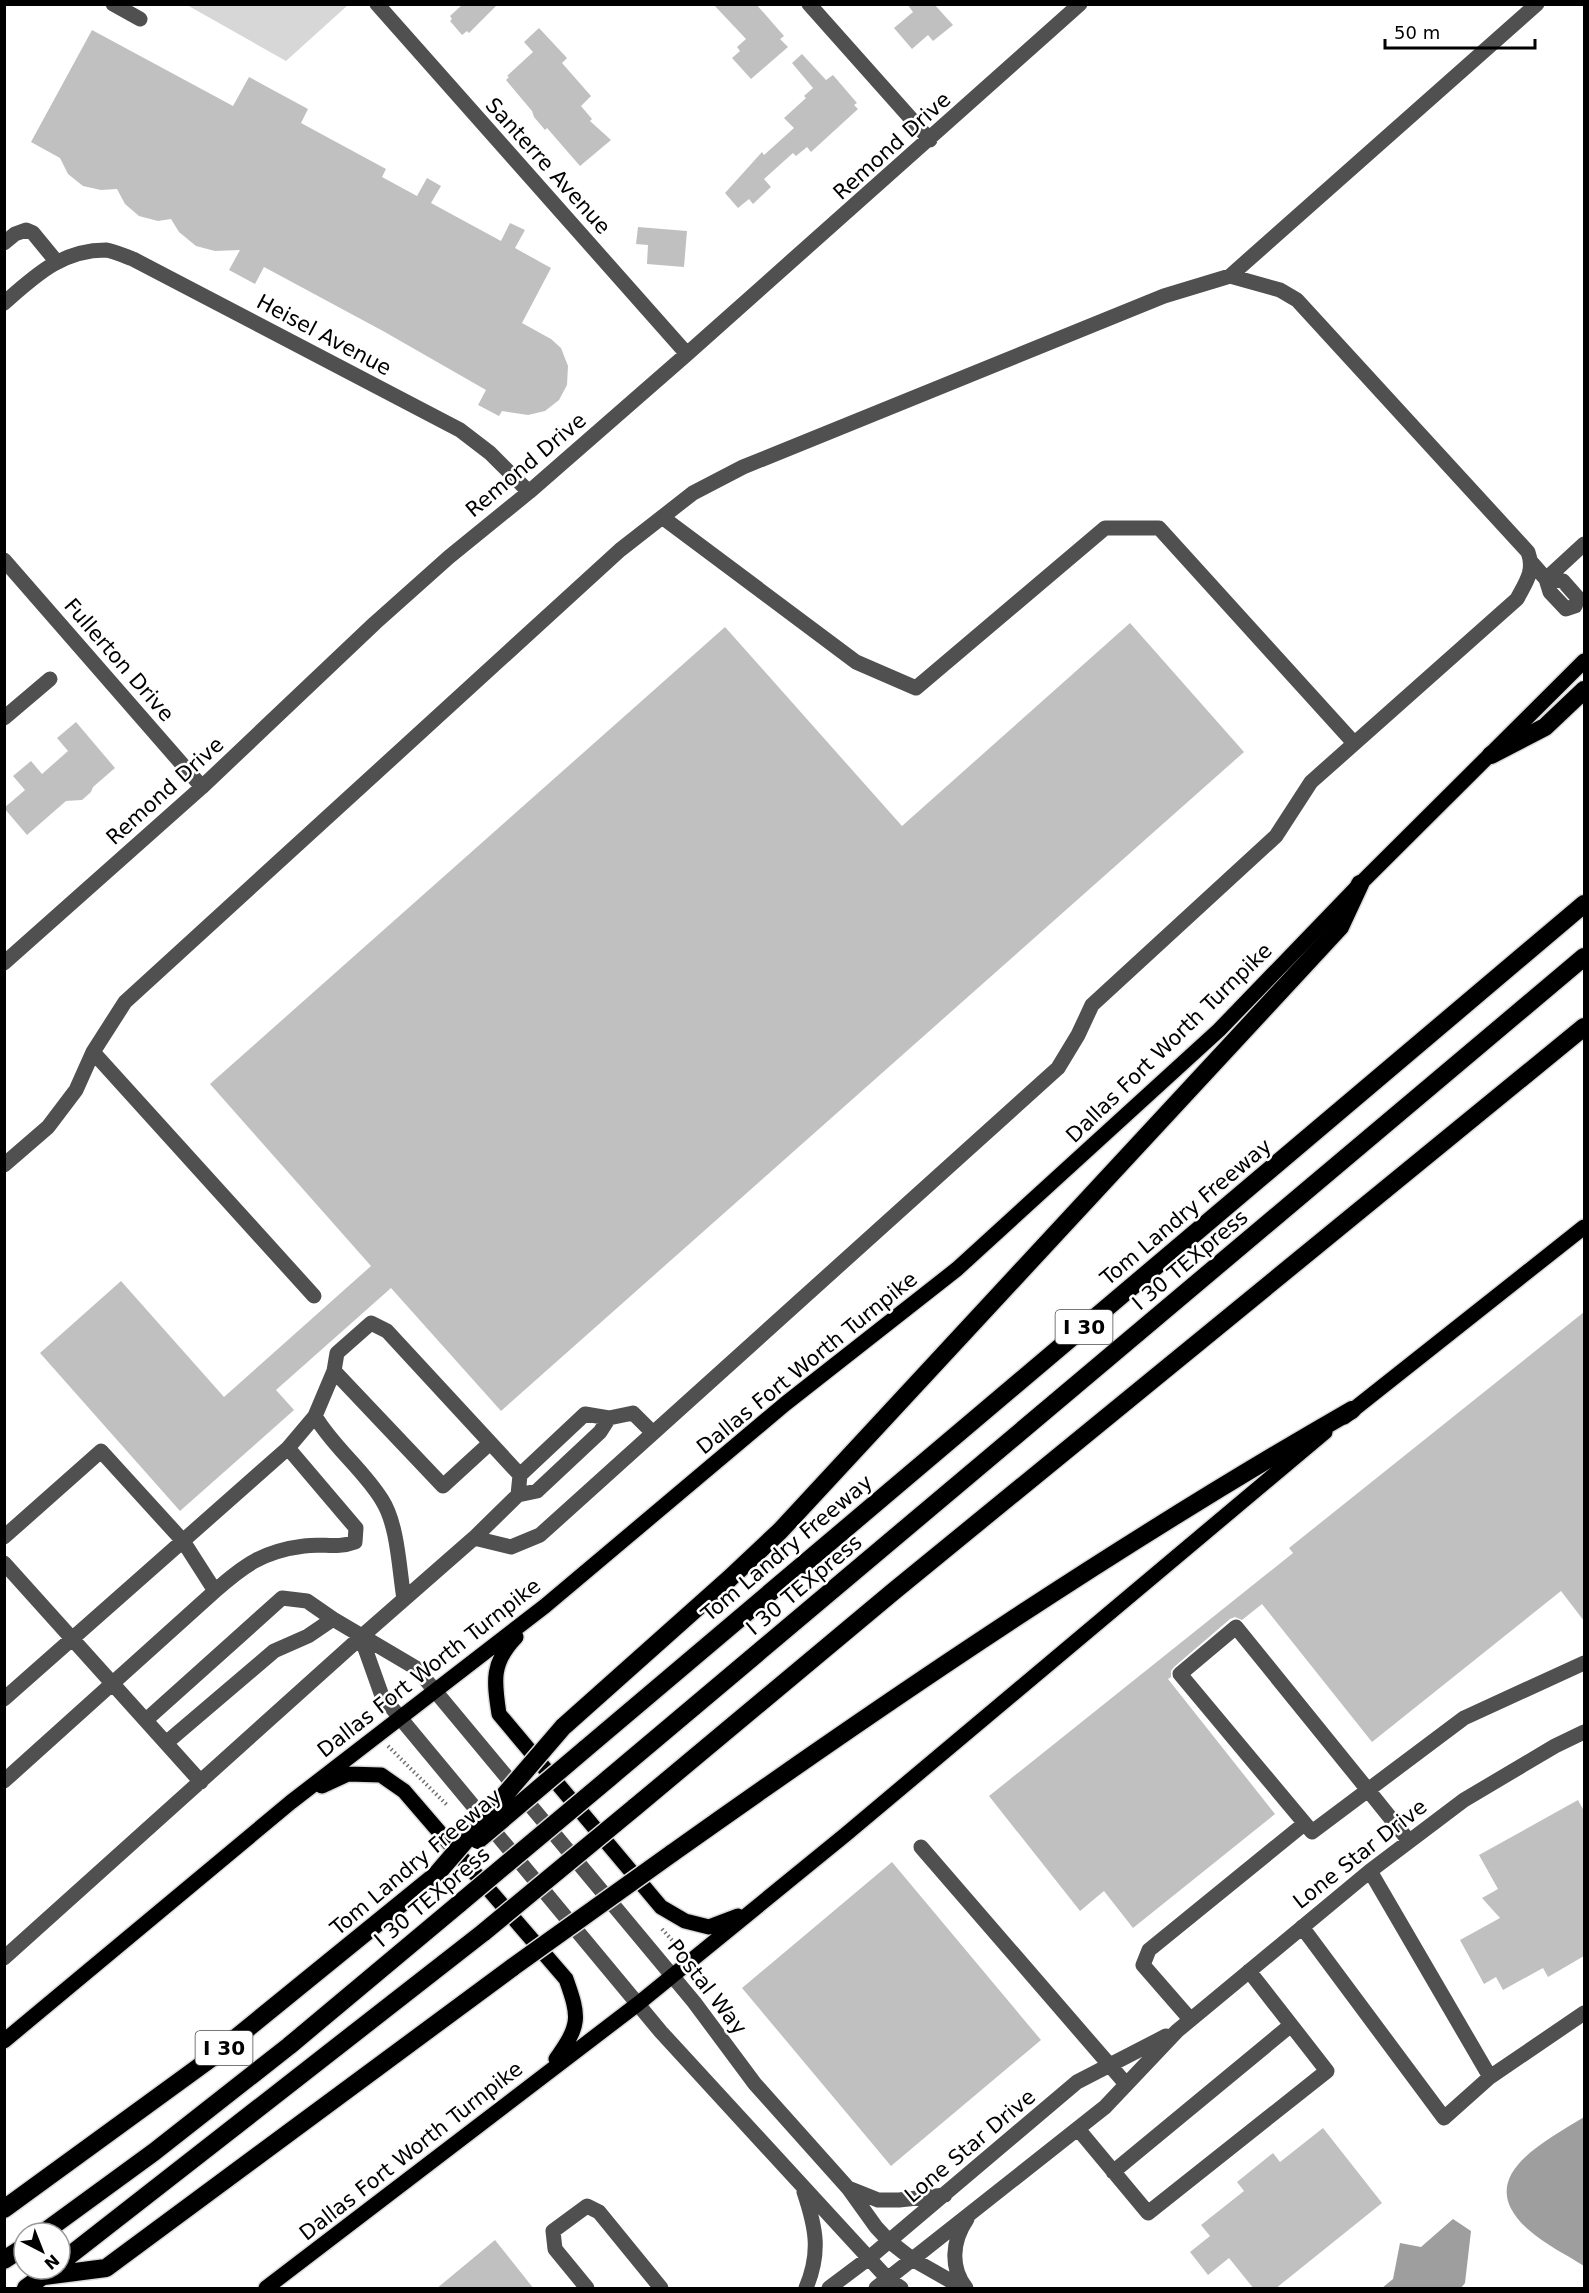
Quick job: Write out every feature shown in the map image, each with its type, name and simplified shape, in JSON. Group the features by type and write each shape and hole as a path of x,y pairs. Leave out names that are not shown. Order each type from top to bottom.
{"highway":[{"path":"1491,755 1545,727 1584,690"},
{"path":"435,1876 563,1727 729,1580 825,1484 1340,927 1360,884"},
{"name":"Tom Landry Freeway","path":"4,2209 210,2059 435,1876 1584,904"},
{"name":"I 30 TEXpress","path":"59,2221 289,2046 1584,957"},
{"path":"72,2255 484,1932 894,1591 1584,1028"},
{"path":"72,2271 106,2268 513,1967 872,1712 1257,1465 1352,1410"}],"main road":[{"name":"Dallas Fort Worth Turnpike","path":"4,2041 291,1802 545,1606 785,1404 957,1269 1219,1030 1360,884 1584,661"},
{"name":"Dallas Fort Worth Turnpike","path":"266,2289 639,2003 854,1827 1352,1410 1584,1227"},
{"path":"545,1606 505,1648 494,1679 499,1714 661,1907 685,1921 709,1927 751,1911"},
{"path":"291,1802 348,1774 381,1775 404,1791 566,1979 577,2009 572,2037 548,2072"}],"street":[{"path":"113,4 140,19"},
{"name":"Santerre Avenue","path":"377,4 687,354"},
{"path":"809,4 930,140"},
{"name":"Remond Drive","path":"4,963 202,787 383,615 687,354 930,140 1080,4"},
{"path":"4,1166 48,1127 76,1090 93,1052 125,1002 620,550 693,493 742,466 1164,296 1230,276 1537,4"},
{"path":"4,243 15,234 26,230 33,233 56,261"},
{"name":"Heisel Avenue","path":"4,303 56,261 81,253 108,250 133,259 460,430 490,453 529,492"},
{"path":"1230,276 1280,290 1297,300 1528,552 1532,563 1546,579 1550,592 1566,609 1580,610"},
{"path":"662,518 856,662 916,688 1105,528 1159,528 1354,743"},
{"path":"1546,579 1584,544"},
{"name":"Fullerton Drive","path":"4,560 202,787"},
{"path":"474,1538 511,1547 540,1535 1058,1068 1078,1035 1092,1005 1276,836 1311,782 1517,598 1529,576 1532,563"},
{"path":"4,718 50,678"},
{"path":"93,1052 314,1296"},
{"path":"4,1699 288,1448 315,1416 334,1371 337,1353 370,1323 387,1330 520,1475"},
{"path":"334,1371 443,1486 490,1443"},
{"path":"518,1495 520,1475 585,1414 609,1418 633,1413 653,1433"},
{"path":"315,1416 324,1432 364,1475 391,1517 404,1599"},
{"path":"4,1958 474,1538 518,1495 537,1491 600,1432 609,1418"},
{"path":"4,1781 242,1567 264,1555 305,1545 342,1547 354,1542 356,1528 288,1448"},
{"path":"4,1537 102,1451 183,1541 215,1591"},
{"path":"4,1563 201,1782"},
{"name":"Postal Way","path":"146,1720 282,1598 307,1601 333,1620 416,1668 672,1975 755,2084 848,2188 876,2227 889,2241 912,2259 964,2289"},
{"path":"166,1743 274,1651 308,1636 333,1620"},
{"path":"1409,1841 1368,1790 1236,1627 1180,1674 1312,1832 1368,1790 1464,1718 1584,1663"},
{"path":"361,1637 382,1696 400,1718 661,2032 869,2258 882,2284 902,2289"},
{"name":"Lone Star Drive","path":"882,2284 1105,2107 1190,2019 1370,1871 1464,1800 1555,1746 1584,1732"},
{"path":"1190,2019 1143,1965 1149,1950 1304,1824"},
{"path":"921,1846 1126,2085"},
{"path":"1370,1871 1490,2077"},
{"path":"1302,1927 1444,2118 1490,2077 1584,2013"},
{"path":"1078,2129 1148,2213 1327,2071 1249,1971"},
{"path":"1113,2172 1291,2025"},
{"name":"Lone Star Drive","path":"829,2289 869,2258 1077,2082 1177,2031"},
{"path":"802,2186 814,2221 816,2238 811,2276 806,2289"},
{"path":"848,2188 878,2200 899,2200 945,2194"},
{"path":"587,2289 555,2249 553,2231 587,2206 599,2212 661,2289"},
{"path":"964,2289 958,2279 954,2255 961,2228 969,2216"}],"shaded area":[{"path":"187,5 348,5 286,61"},
{"path":"1584,2117 1584,2266 1530,2231 1513,2212 1507,2195 1509,2179 1518,2164 1549,2138"},
{"path":"1453,2219 1471,2231 1465,2283 1461,2288 1382,2288 1393,2279 1400,2243 1421,2247"}],"building":[{"path":"463,4 498,4 469,33 467,31 462,35 450,21 452,19 450,16"},
{"path":"713,4 756,4 784,36 780,39 788,47 751,79 732,58 740,51 737,47 746,39"},
{"path":"907,4 934,4 953,25 933,41 928,35 912,49 894,28 913,12"},
{"path":"539,28 567,58 562,63 591,96 581,106 592,119 590,121 611,140 580,166 547,128 545,130 506,80 509,77 507,76 533,52 524,42"},
{"path":"92,30 233,106 249,77 308,109 301,123 386,169 382,177 417,196 427,178 441,186 431,203 501,241 510,223 525,230 515,248 551,268 522,323 551,339 561,348 568,366 567,385 559,400 545,411 528,415 502,411 499,416 478,405 486,390 383,331 264,267 255,284 229,270 240,250 215,251 196,246 179,232 171,219 158,221 139,216 125,204 117,189 101,190 83,186 68,174 60,158 31,142"},
{"path":"802,54 826,80 833,75 857,103 854,105 858,109 811,152 807,147 796,156 793,153 764,179 771,187 753,204 749,199 738,208 725,193 762,152 764,155 794,128 784,118 806,98 804,96 813,88 792,63"},
{"path":"638,227 687,231 684,267 647,264 648,245 636,244"},
{"path":"1130,623 1244,752 501,1411 391,1288 276,1390 294,1410 180,1511 40,1353 121,1281 224,1397 371,1266 210,1084 725,627 902,826"},
{"path":"76,722 115,768 82,800 66,801 27,835 4,808 25,790 13,776 31,761 42,774 68,751 57,738"},
{"path":"1584,1312 1584,1621 1561,1591 1372,1742 1262,1604 1242,1620 1235,1617 1230,1619 1174,1667 1168,1679 1275,1814 1133,1928 1104,1891 1080,1911 989,1796 1293,1553 1289,1548"},
{"path":"1578,1800 1584,1811 1584,1956 1548,1977 1543,1968 1503,1990 1496,1977 1484,1984 1460,1940 1500,1918 1482,1898 1498,1889 1479,1855"},
{"path":"892,1862 1041,2040 891,2166 742,1988"},
{"path":"1323,2128 1382,2203 1275,2289 1254,2289 1229,2258 1208,2275 1190,2252 1210,2236 1201,2225 1244,2191 1237,2182 1273,2153 1280,2162"},
{"path":"495,2240 534,2289 436,2289"}]}
